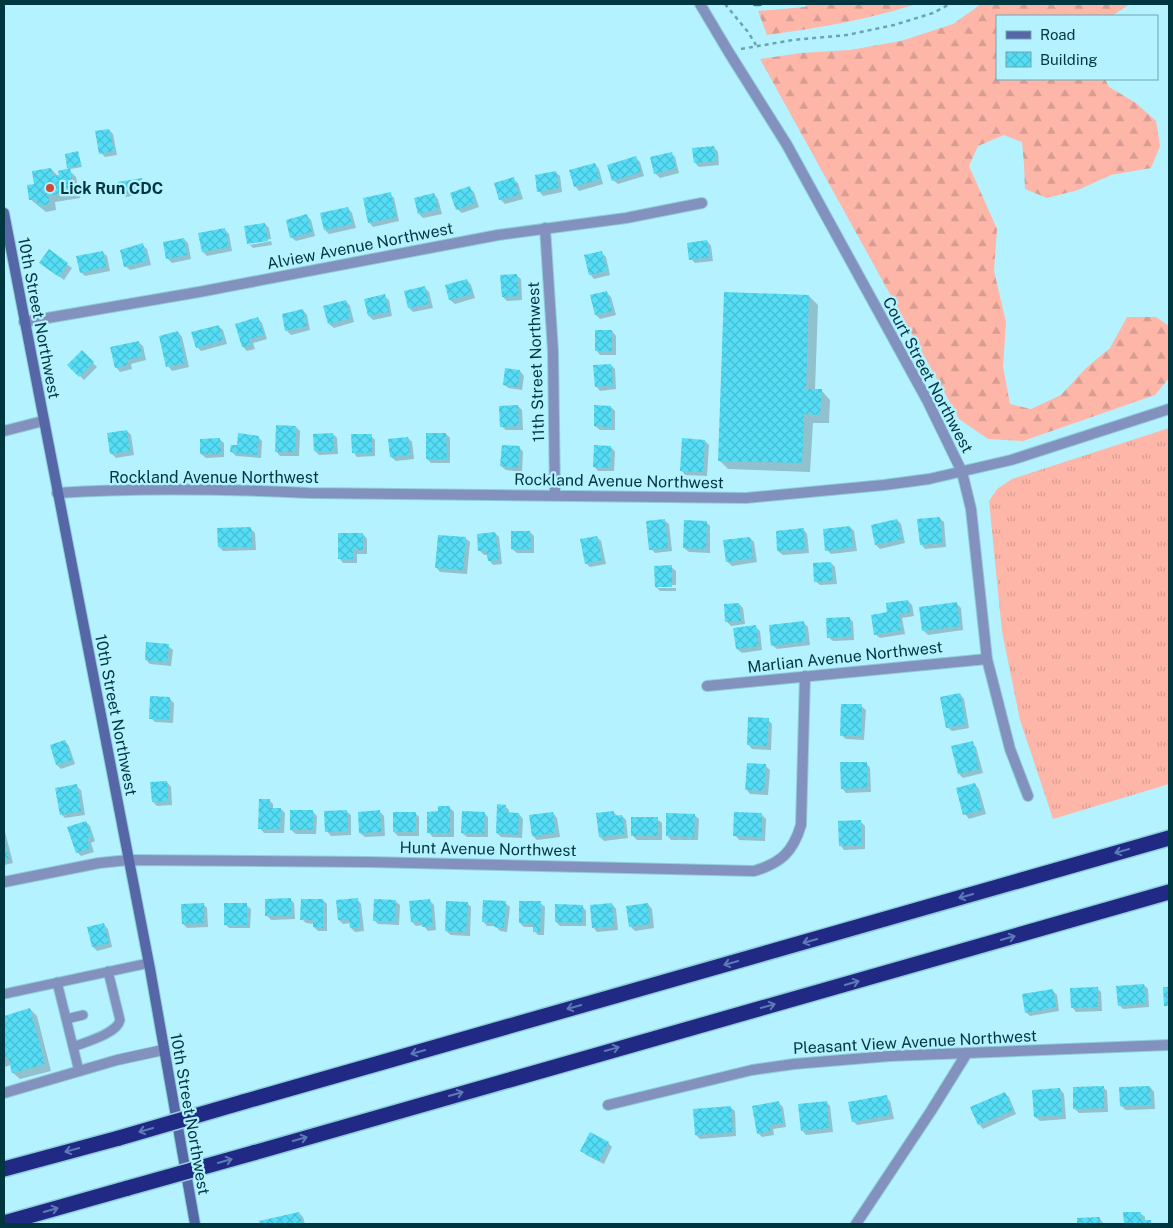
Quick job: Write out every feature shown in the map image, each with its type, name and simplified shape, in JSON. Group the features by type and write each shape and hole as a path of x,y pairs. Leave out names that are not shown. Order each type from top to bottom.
{"highway":[{"path":"4,1169 119,1138 1169,838"},
{"path":"4,1223 593,1054 1169,892"}],"main road":[{"name":"10th Street Northwest","path":"4,213 149,963 195,1224"}],"street":[{"name":"Court Street Northwest","path":"700,4 787,145 927,400 962,472 972,509 987,659 1010,749 1028,796"},
{"name":"Alview Avenue Northwest","path":"24,322 199,292 545,228 626,218 702,203"},
{"name":"11th Street Northwest","path":"545,228 552,351 555,495"},
{"name":"Rockland Avenue Northwest","path":"57,493 117,490 246,490 309,493 746,498 929,479 1012,460 1169,409"},
{"path":"4,431 43,421"},
{"name":"Marlian Avenue Northwest","path":"707,686 987,659"},
{"name":"Hunt Avenue Northwest","path":"4,882 99,863 129,860 369,862 754,871 770,866 782,858 794,843 801,825 805,676"},
{"name":"Pleasant View Avenue Northwest","path":"608,1105 752,1070 794,1064 890,1056 1169,1046"},
{"path":"4,1093 116,1060 163,1050"},
{"path":"856,1224 932,1111 967,1053"}],"lane":[{"path":"4,994 149,963"},
{"path":"73,1047 107,1033 119,1024 120,1020 113,1007 108,971"},
{"path":"57,982 79,1071"},
{"path":"66,1019 83,1015"}],"path":[{"path":"725,4 756,45"},
{"path":"728,51 793,40 848,36 894,25 933,12 950,4"}],"green space":[{"path":"808,4 916,4 842,23 767,35 758,11 805,7"},
{"path":"981,4 1130,4 1114,15 996,15 996,80 1106,80 1109,87 1136,103 1156,121 1160,146 1151,168 1111,175 1078,190 1047,198 1025,189 1022,142 1004,135 978,146 969,166 997,229 994,271 1006,322 1003,367 1010,404 1031,409 1061,395 1086,368 1110,348 1127,317 1156,317 1169,326 1169,378 1155,395 1023,441 988,439 959,419 760,59 801,53 850,50 901,41 953,24"},
{"path":"1169,428 1169,784 1053,819 1020,720 1002,632 989,501 997,489 1012,479"}],"building":[{"path":"109,129 114,151 99,154 95,131"},
{"path":"714,146 716,161 694,163 692,148"},
{"path":"78,151 81,165 67,168 65,154"},
{"path":"672,152 676,168 654,174 650,157"},
{"path":"636,156 641,172 612,181 607,165"},
{"path":"595,163 600,179 574,187 569,170"},
{"name":"Lick Run CDC","path":"51,168 53,176 59,175 58,171 70,168 74,191 48,196 50,204 38,206 36,199 29,200 27,185 34,184 32,171"},
{"path":"556,171 559,188 537,192 535,175"},
{"path":"514,177 519,195 499,200 494,183"},
{"path":"142,178 144,189 120,194 118,182"},
{"path":"470,186 475,203 456,210 450,193"},
{"path":"391,192 396,217 368,223 363,198"},
{"path":"434,193 438,209 418,214 414,198"},
{"path":"348,207 352,224 324,230 320,213"},
{"path":"307,214 312,232 290,238 286,220"},
{"path":"265,223 268,241 247,244 244,226"},
{"path":"225,228 229,247 202,252 198,233"},
{"path":"184,238 187,255 166,259 163,242"},
{"path":"707,240 710,257 689,260 687,243"},
{"path":"143,243 147,261 124,267 120,250"},
{"path":"49,249 68,263 59,277 39,263"},
{"path":"103,251 106,267 80,273 76,256"},
{"path":"602,251 607,271 589,275 584,255"},
{"path":"517,274 519,296 502,297 500,275"},
{"path":"467,279 472,294 449,300 445,285"},
{"path":"425,286 429,304 408,308 404,291"},
{"path":"607,291 612,311 595,315 590,295"},
{"path":"724,292 809,295 806,389 822,389 820,415 804,414 802,463 718,461"},
{"path":"385,294 389,312 368,316 364,299"},
{"path":"346,300 351,318 328,324 323,306"},
{"path":"303,309 307,326 285,331 282,314"},
{"path":"258,317 264,335 249,339 251,345 242,347 235,324"},
{"path":"219,325 223,340 196,348 191,332"},
{"path":"595,330 612,330 612,351 595,351"},
{"path":"178,331 185,363 166,367 159,336"},
{"path":"139,341 142,356 127,360 128,365 115,368 110,347"},
{"path":"82,350 94,362 79,377 67,365"},
{"path":"611,364 613,385 595,387 593,365"},
{"path":"505,368 520,370 518,387 503,385"},
{"path":"518,405 519,426 500,427 499,406"},
{"path":"594,405 611,406 611,427 594,426"},
{"path":"276,425 296,426 295,452 275,452"},
{"path":"127,430 130,451 110,454 107,433"},
{"path":"238,433 259,436 257,455 230,452 231,445 237,445"},
{"path":"333,433 334,451 314,451 313,434"},
{"path":"426,433 446,433 447,459 426,459"},
{"path":"351,434 372,434 372,453 352,453"},
{"path":"408,437 410,455 390,457 388,439"},
{"path":"220,438 221,454 200,454 200,439"},
{"path":"682,438 705,440 703,472 680,471"},
{"path":"502,445 520,446 518,468 500,466"},
{"path":"594,445 611,446 610,468 593,467"},
{"path":"940,517 942,543 920,545 917,519"},
{"path":"665,519 668,548 649,550 646,521"},
{"path":"897,519 902,539 875,545 871,525"},
{"path":"684,520 707,521 706,549 683,548"},
{"path":"850,526 853,547 825,551 823,529"},
{"path":"251,527 252,547 218,547 217,528"},
{"path":"804,528 805,549 777,551 776,531"},
{"path":"511,531 530,531 531,549 511,549"},
{"path":"495,532 499,560 488,561 486,550 478,551 477,534"},
{"path":"338,533 363,533 363,550 353,550 353,559 338,559"},
{"path":"438,535 466,537 463,570 435,568"},
{"path":"597,536 602,560 585,564 580,539"},
{"path":"750,537 753,558 726,562 723,540"},
{"path":"831,562 833,580 814,582 813,563"},
{"path":"672,565 672,587 655,587 654,566"},
{"path":"908,600 910,612 899,614 901,630 874,635 871,615 887,612 886,603"},
{"path":"957,602 960,626 922,631 919,607"},
{"path":"739,603 741,621 725,622 724,604"},
{"path":"850,617 851,636 827,638 826,618"},
{"path":"804,621 806,641 771,646 769,625"},
{"path":"756,625 759,646 736,649 733,628"},
{"path":"146,642 169,644 167,662 145,660"},
{"path":"960,693 966,724 946,728 940,697"},
{"path":"150,696 170,697 169,719 149,719"},
{"path":"841,704 862,704 861,736 840,736"},
{"path":"748,717 769,718 767,746 747,745"},
{"path":"65,740 72,760 56,765 50,745"},
{"path":"973,741 979,769 958,774 951,746"},
{"path":"840,762 867,762 867,788 841,789"},
{"path":"747,763 766,764 764,791 745,790"},
{"path":"167,781 168,801 152,802 150,782"},
{"path":"975,783 982,810 963,815 956,788"},
{"path":"77,784 81,811 60,815 55,788"},
{"path":"259,799 270,799 269,808 281,808 280,829 258,829"},
{"path":"497,804 506,805 505,812 519,813 518,835 496,833"},
{"path":"438,806 450,806 450,833 427,833 427,812 438,811"},
{"path":"290,810 313,810 313,830 290,830"},
{"path":"347,810 348,831 325,832 324,811"},
{"path":"380,810 381,832 359,833 358,812"},
{"path":"462,811 485,812 484,834 461,833"},
{"path":"614,811 614,816 622,815 625,834 599,837 596,813"},
{"path":"393,812 416,812 415,832 393,832"},
{"path":"553,812 556,833 532,836 529,815"},
{"path":"734,812 762,813 762,837 733,836"},
{"path":"666,813 695,814 694,837 666,836"},
{"path":"631,817 658,817 658,836 631,836"},
{"path":"861,820 861,846 839,846 838,821"},
{"path":"86,821 92,837 87,838 90,848 76,853 67,827"},
{"path":"4,840 9,859 4,860"},
{"path":"291,898 291,916 265,916 265,899"},
{"path":"358,898 360,927 350,928 349,919 338,920 336,900"},
{"path":"301,899 323,899 323,928 313,927 313,920 300,920"},
{"path":"374,899 396,900 395,921 373,921"},
{"path":"430,899 433,926 422,927 422,921 411,922 409,901"},
{"path":"483,900 506,901 504,928 494,927 495,923 482,922"},
{"path":"446,901 468,902 466,932 445,931"},
{"path":"519,901 541,901 540,932 533,932 533,923 519,923"},
{"path":"204,903 204,923 182,924 181,904"},
{"path":"224,903 247,903 247,925 224,925"},
{"path":"612,903 614,926 592,928 590,905"},
{"path":"648,903 650,924 629,927 626,906"},
{"path":"555,904 583,905 582,923 555,922"},
{"path":"104,923 109,943 92,947 87,927"},
{"path":"1144,984 1146,1003 1118,1006 1116,986"},
{"path":"1098,987 1098,1007 1071,1008 1070,988"},
{"path":"1163,987 1169,987 1169,1006 1164,1006"},
{"path":"1053,989 1056,1007 1025,1013 1022,994"},
{"path":"30,1008 45,1064 12,1073 8,1057 4,1058 4,1016"},
{"path":"1104,1086 1104,1108 1073,1109 1073,1087"},
{"path":"1150,1086 1151,1105 1120,1106 1119,1087"},
{"path":"1060,1088 1062,1115 1034,1117 1032,1090"},
{"path":"1005,1092 1013,1110 978,1125 970,1107"},
{"path":"887,1095 890,1115 852,1122 848,1102"},
{"path":"779,1101 783,1123 770,1125 770,1131 757,1134 752,1106"},
{"path":"827,1101 829,1128 801,1131 798,1104"},
{"path":"731,1106 733,1132 695,1135 693,1109"},
{"path":"590,1132 609,1142 599,1161 580,1151"},
{"path":"299,1212 302,1224 260,1224 259,1221"},
{"path":"1123,1212 1141,1212 1141,1220 1151,1220 1151,1224 1124,1224"},
{"path":"1100,1217 1100,1224 1077,1224 1077,1218"}],"waterway":[{"path":"755,4 760,4"}],"place":[{"name":"Lick Run CDC","path":"50,188"}]}
